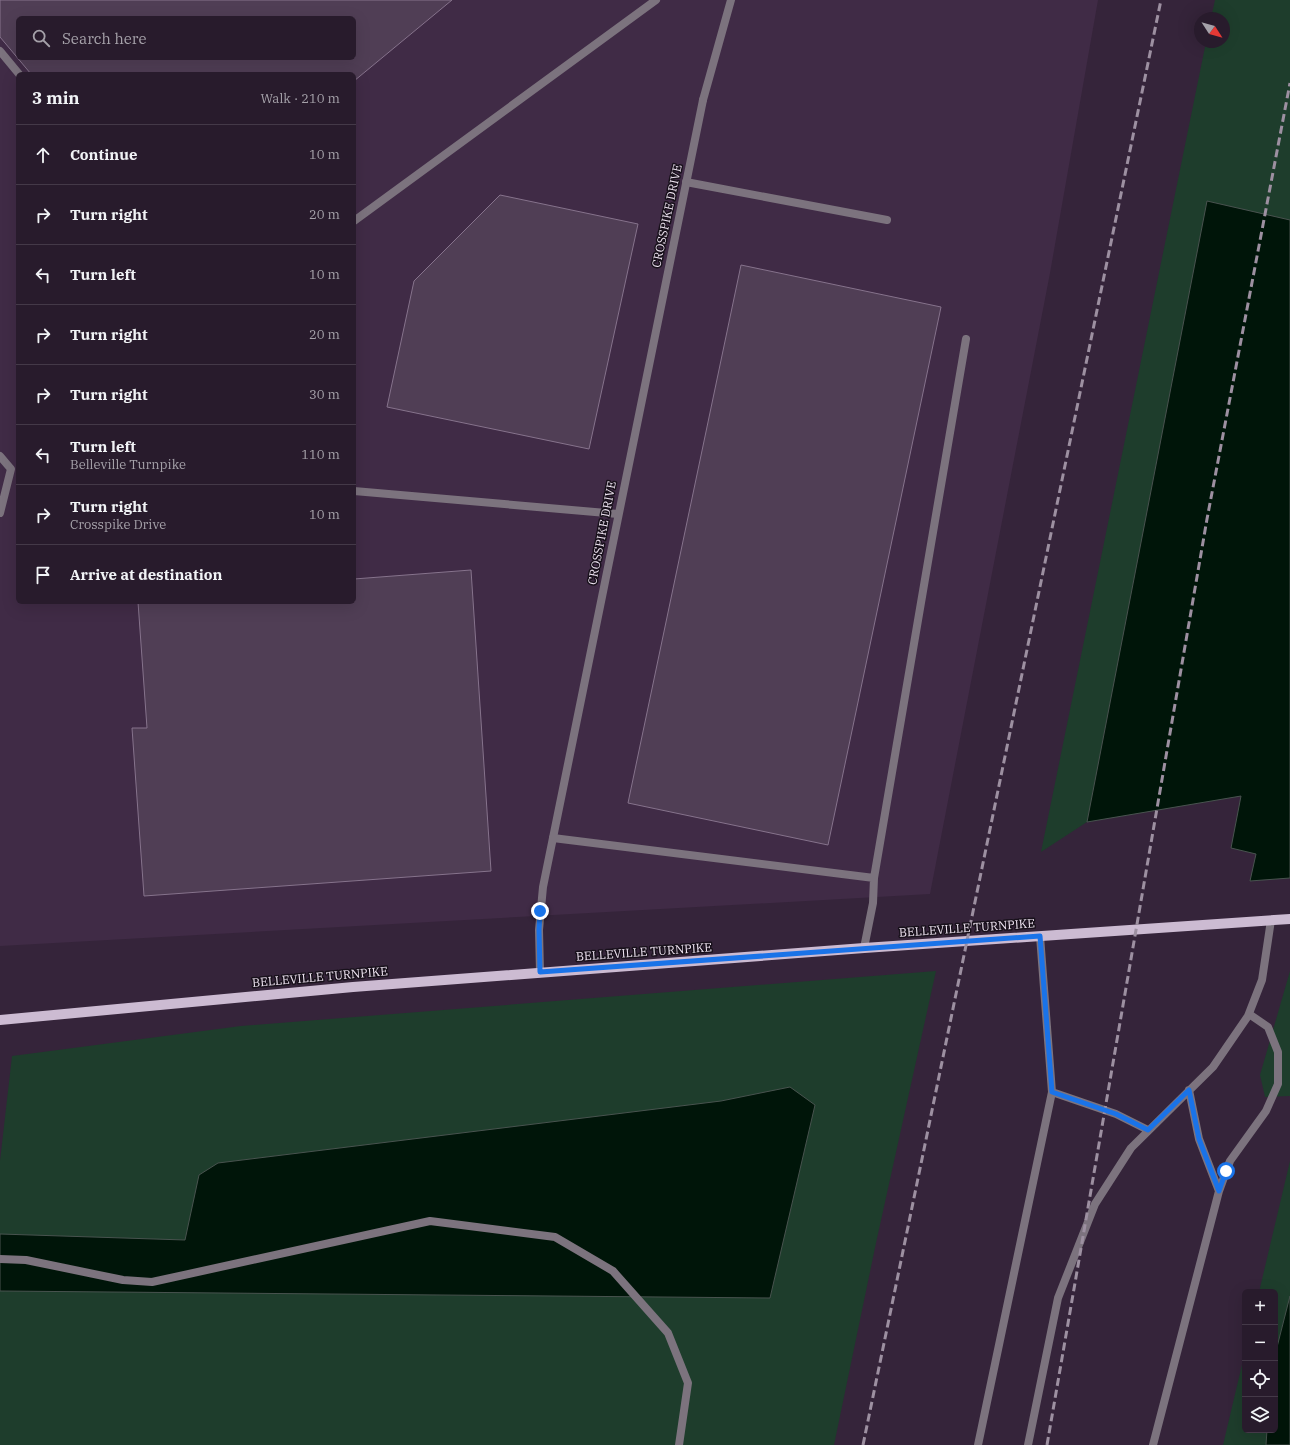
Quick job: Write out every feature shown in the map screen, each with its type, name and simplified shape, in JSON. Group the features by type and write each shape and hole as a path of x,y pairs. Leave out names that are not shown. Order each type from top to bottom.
{"main road":[{"name":"BELLEVILLE TURNPIKE","path":"0,1020 353,987 540,972 1290,919"}],"street":[{"path":"356,220 656,0"},
{"name":"CROSSPIKE DRIVE","path":"540,972 539,930 543,887 703,100 731,0"},
{"path":"0,51 17,72"},
{"path":"686,182 887,220"},
{"path":"864,948 873,903 874,878 966,339"},
{"path":"0,456 11,469 0,513"},
{"path":"356,492 618,514"},
{"path":"553,838 874,878"},
{"path":"1028,1445 1058,1298 1095,1204 1131,1148 1213,1067 1249,1014 1262,980 1271,920"},
{"path":"978,1445 1052,1092 1040,936"},
{"path":"1153,1445 1219,1191 1230,1161 1266,1111 1278,1084 1278,1052 1268,1027 1249,1014"},
{"path":"1189,1090 1199,1139 1219,1191"},
{"path":"1052,1092 1116,1114 1148,1130"},
{"path":"0,1259 26,1260 123,1280 152,1282 430,1221 555,1237 613,1271 668,1333 688,1383 679,1445"}],"shaded area":[{"path":"0,0 1098,0 1050,273 930,894 0,946"},
{"path":"1207,201 1290,220 1290,878 1250,881 1256,854 1231,848 1241,796 1087,822"},
{"path":"790,1087 815,1105 770,1298 0,1291 0,1234 185,1240 199,1175 218,1163 721,1101"},
{"path":"1290,1296 1290,1445 1266,1445 1267,1433 1278,1433 1278,1343"}],"green space":[{"path":"1215,0 1290,0 1290,220 1207,201 1087,822 1041,852 1205,48 1230,48 1230,12 1212,12"},
{"path":"936,971 876,1243 834,1445 0,1445 0,1161 12,1056 241,1026"},
{"path":"1290,971 1290,1096 1265,1097 1260,1075"},
{"path":"1290,1161 1290,1445 1223,1445 1242,1365 1242,1433 1278,1433 1278,1289 1260,1289"}],"building":[{"path":"0,0 452,0 356,79 356,72 29,72 19,60 356,60 356,16 16,16 16,56 0,37"},
{"path":"500,195 638,224 589,449 387,407 414,281"},
{"path":"741,265 941,307 828,845 628,803"},
{"path":"471,570 491,871 144,896 132,728 147,728 138,604 356,604 356,579"}],"railway":[{"path":"863,1445 1161,0"},
{"path":"1047,1445 1207,519 1290,83"}],"route":[{"path":"540,911 540,972 1040,936 1052,1092 1116,1114 1148,1130 1189,1090 1199,1139 1219,1191 1226,1171"}]}
